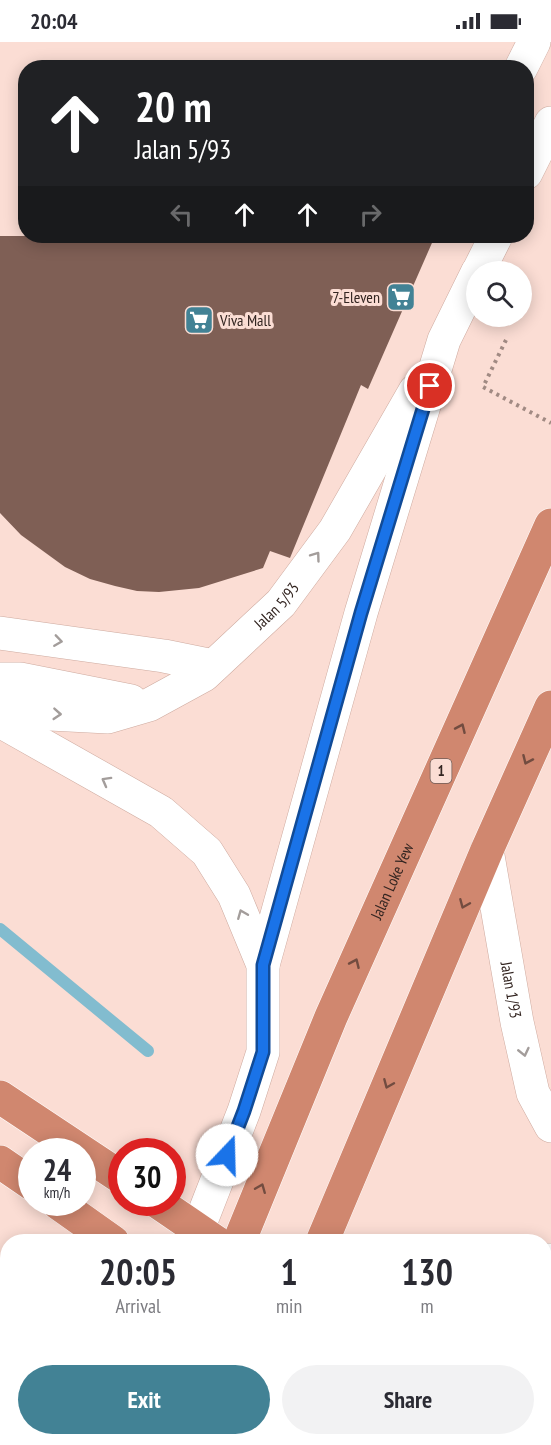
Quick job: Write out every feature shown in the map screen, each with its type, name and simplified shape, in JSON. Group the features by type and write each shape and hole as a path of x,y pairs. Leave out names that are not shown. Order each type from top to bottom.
{"highway":[{"name":"Jalan Loke Yew","path":"242,1234 331,1017 551,525"},
{"path":"325,1234 487,850 551,707"},
{"path":"0,1097 108,1169"},
{"path":"0,1162 18,1174"},
{"path":"76,1216 102,1234"},
{"path":"178,1216 204,1234"}],"street":[{"path":"526,60 534,42"},
{"path":"483,261 492,243"},
{"path":"196,1234 244,1111 263,1052 263,965 361,613 444,340 466,295"},
{"name":"Jalan 5/93","path":"0,703 50,714 108,717 149,705 204,675 281,603 335,530 444,340"},
{"path":"0,633 164,656 213,666"},
{"path":"0,679 20,679 149,705"},
{"path":"0,721 161,812 207,852 234,896 263,965"},
{"name":"Jalan 1/93","path":"487,850 517,1022 533,1093 551,1126"}],"path":[{"path":"506,340 483,387 551,423"}],"building":[{"name":"Viva Mall","path":"0,236 18,236 18,243 432,243 368,389 361,385 290,558 270,551 263,568 199,588 159,592 137,591 90,579 65,567 21,535 0,513"}],"waterway":[{"path":"0,929 148,1051"}],"place":[{"name":"7-Eleven","path":"401,297"},
{"name":"Viva Mall","path":"199,320"}],"route":[{"path":"227,1155 263,1052 263,965 361,613 430,386"}]}
